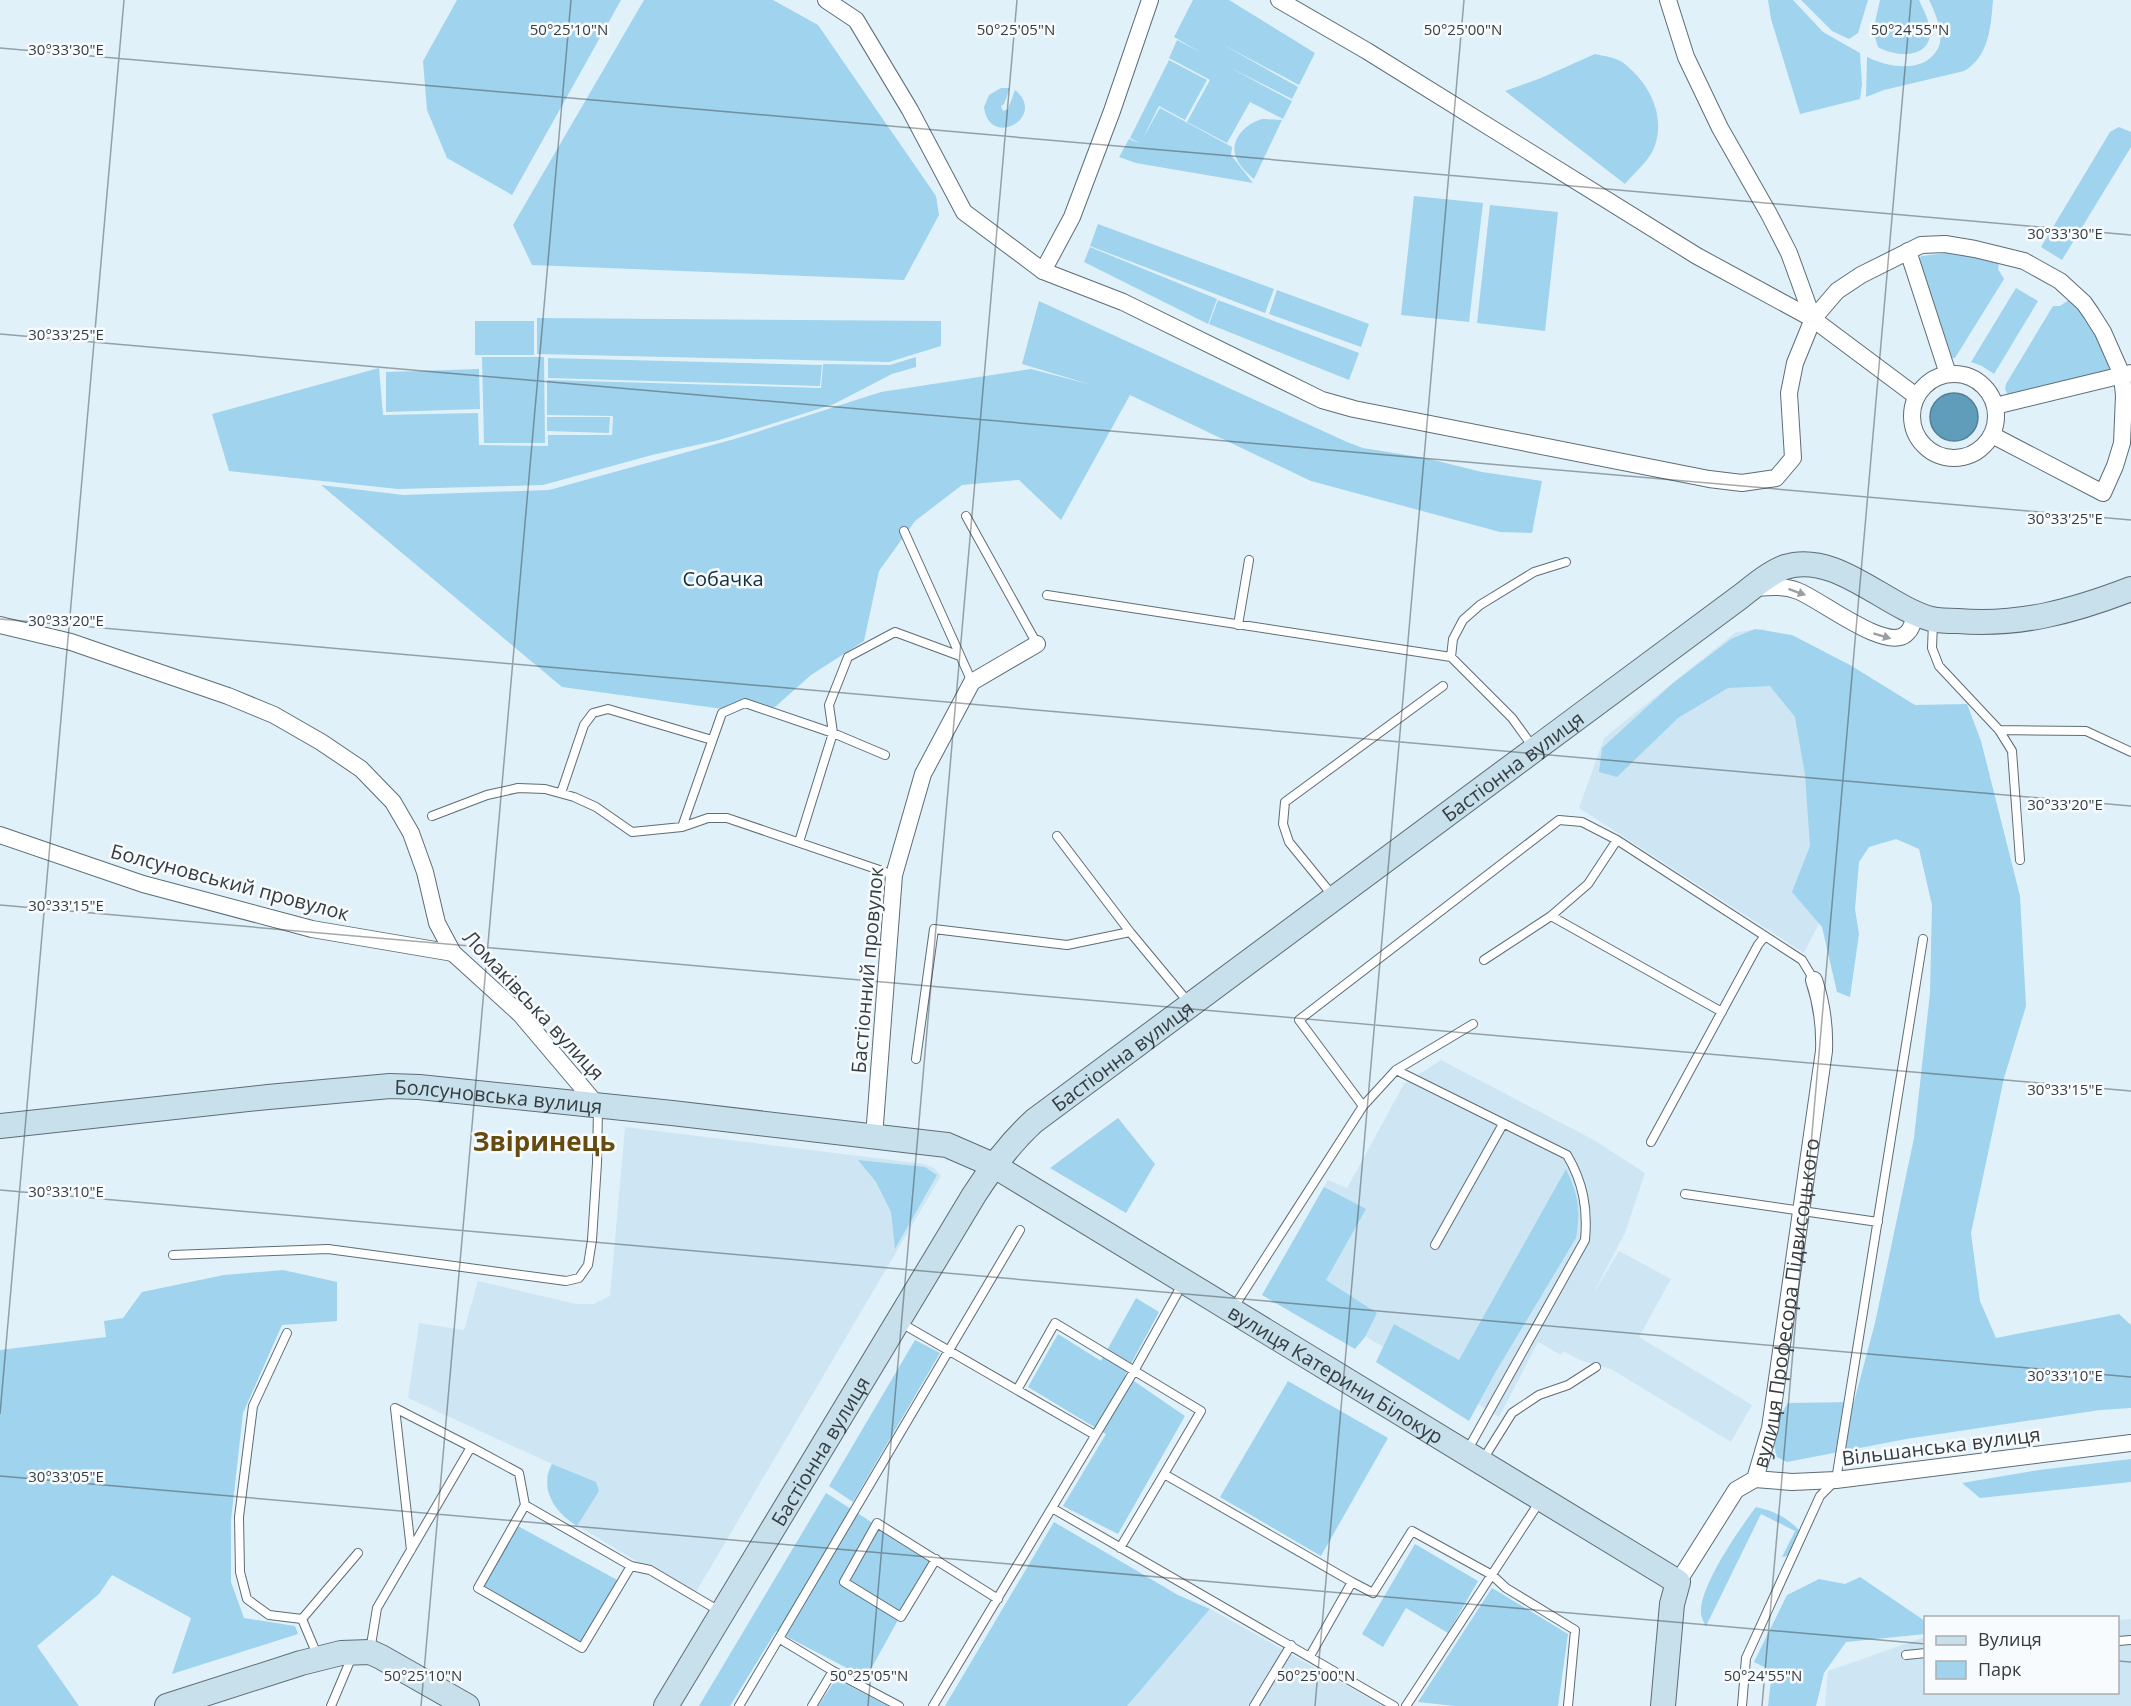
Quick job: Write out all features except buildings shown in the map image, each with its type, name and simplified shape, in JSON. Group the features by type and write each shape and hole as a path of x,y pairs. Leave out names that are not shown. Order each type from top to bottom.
{"street":[{"path":"826,0 856,20 910,110 964,212 1043,272 1123,302 1322,400 1365,411 1698,477 1742,483 1776,478 1792,458 1789,393 1795,363 1813,319 1837,291 1861,275 1922,245 1945,244 2024,261 2060,281 2084,303 2127,374 2122,443 2103,494 1992,435"},
{"path":"1043,272 1072,217 1150,0"},
{"path":"1279,0 1367,51 1697,256 1813,319 1916,396"},
{"path":"1668,0 1686,57 1720,128 1789,253 1813,319"},
{"path":"1908,251 1948,374"},
{"path":"1948,374 1959,374 1977,380 1990,393 1997,416 1992,435 1984,446 1966,456 1945,458 1932,452 1917,438 1912,406 1916,396 1929,381 1948,374"},
{"path":"1995,406 2127,374"},
{"name":"Бастіонна вулиця","path":"666,1706 993,1165 1034,1121 1759,583 1784,568 1806,563 1829,568 1924,616"},
{"path":"1759,583 1796,590 1874,634 1890,639 1904,636 1924,616 1980,623 2037,618 2071,611 2131,589"},
{"name":"Ломаківська вулиця","path":"0,625 71,642 228,696 274,715 321,742 361,769 393,802 411,833 425,872 437,923 453,953 520,1014 598,1107"},
{"path":"972,682 1037,644"},
{"name":"Бастіонний провулок","path":"874,1137 894,875 923,774 972,682"},
{"name":"Болсуновський провулок","path":"0,835 143,884 312,929 453,953"},
{"name":"вулиця Професора Підвисоцького","path":"1663,1706 1672,1605 1678,1582 1736,1490 1755,1479 1770,1428 1824,1051 1825,1027 1814,980"},
{"name":"Болсуновська вулиця","path":"0,1126 390,1086 445,1088 946,1145 993,1165"},
{"name":"вулиця Катерини Білокур","path":"993,1165 1678,1582"},
{"name":"Вільшанська вулиця","path":"1755,1479 1792,1482 1836,1480 2131,1443"},
{"path":"167,1706 319,1658 362,1652 467,1706"}],"lane":[{"path":"966,516 1037,644"},
{"path":"904,531 972,682"},
{"path":"1238,625 1249,560"},
{"path":"1450,657 1453,639 1463,620 1480,605 1534,572 1566,562"},
{"path":"1047,595 1450,657 1512,718 1535,750"},
{"path":"1924,616 1939,666 1999,730 2012,751 2020,860"},
{"path":"799,843 833,733 829,705 848,657 895,632 960,656"},
{"path":"1335,899 1289,842 1283,824 1285,802 1443,686"},
{"path":"682,827 722,713 745,703 833,733 885,755"},
{"path":"561,793 584,725 593,713 608,709 712,740"},
{"path":"1999,730 2086,731 2131,752"},
{"path":"432,816 487,795 518,788 545,789 574,797 596,807 632,832 682,827 708,818 727,818 894,875"},
{"path":"1363,1106 1299,1020 1558,820 1582,822 1617,840 1802,960 1814,980"},
{"path":"1057,836 1130,932 1191,1005"},
{"path":"1484,960 1551,916 1588,884 1617,840"},
{"path":"1551,916 1722,1012"},
{"path":"916,1059 934,929 1067,945 1130,932"},
{"path":"1651,1142 1765,936"},
{"path":"1742,1706 1746,1658 1820,1496 1836,1480 1923,939"},
{"path":"1232,1310 1363,1106 1396,1070 1473,1024"},
{"path":"1396,1070 1567,1155 1584,1196 1587,1225 1585,1240 1474,1457"},
{"path":"173,1255 328,1249 566,1281 579,1278 588,1265 592,1240 598,1107"},
{"path":"1435,1245 1503,1124"},
{"path":"1685,1194 1878,1222"},
{"path":"739,1706 1020,1230"},
{"path":"933,1706 1134,1371 1184,1281"},
{"path":"898,1321 1095,1436"},
{"path":"1017,1390 1054,1323 1201,1411 1120,1548"},
{"path":"287,1333 253,1406 239,1517 240,1572 248,1599 269,1614 302,1619"},
{"path":"1474,1457 1512,1413 1539,1395 1568,1385 1596,1367"},
{"path":"411,1550 395,1408 519,1473 525,1505 478,1588 582,1648 631,1566"},
{"path":"330,1706 362,1652 377,1608 471,1447"},
{"path":"1164,1474 1372,1593 1412,1531 1492,1575 1506,1588 1575,1630 1568,1706"},
{"path":"1406,1706 1542,1498"},
{"path":"525,1505 631,1566 650,1570 722,1612"},
{"path":"1052,1508 1394,1706"},
{"path":"936,1559 901,1617 844,1582 877,1523 936,1559 998,1599"},
{"path":"302,1619 358,1553"},
{"path":"1310,1656 1352,1582"},
{"path":"302,1619 319,1658"},
{"path":"780,1639 833,1671 899,1706"},
{"path":"1254,1706 1291,1645"},
{"path":"1906,1654 1924,1653"},
{"path":"812,1706 833,1671"}],"shaded area":[{"path":"1954,393 1971,400 1978,417 1971,434 1954,441 1937,434 1930,417 1937,400"},
{"path":"1763,629 1789,638 1840,882 1804,953 1579,808 1604,738 1736,632"},
{"path":"1441,1060 1594,1140 1645,1173 1625,1233 1592,1296 1619,1251 1671,1279 1639,1337 1752,1405 1731,1442 1611,1369 1582,1361 1563,1351 1561,1355 1538,1342 1499,1417 1272,1280 1328,1180 1347,1188 1404,1084"},
{"path":"625,1127 924,1164 934,1168 941,1176 696,1592 631,1558 565,1518 553,1504 547,1489 547,1474 552,1464 408,1398 419,1323 464,1330 478,1281 576,1304 594,1304 610,1296"},
{"path":"1210,1609 1287,1652 1383,1706 1127,1706"},
{"path":"2131,1619 2131,1706 1825,1706 1828,1671 1924,1637 1924,1694 2119,1694 2119,1620"}],"green space":[{"path":"457,0 621,0 512,195 447,158 427,110 423,61"},
{"path":"644,0 773,0 818,25 936,196 939,215 904,280 532,265 513,225"},
{"path":"1193,0 1229,0 1315,53 1299,85 1220,43 1298,87 1292,99 1229,67 1292,101 1283,119 1250,102 1227,143 1187,122 1210,80 1169,58 1177,40 1202,53 1174,37"},
{"path":"1768,0 1793,0 1823,32 1860,53 1862,84 1860,99 1800,114 1771,19"},
{"path":"1801,0 1868,0 1858,33 1849,39 1832,31"},
{"path":"1880,0 1919,0 1927,17 1930,31 1927,44 1922,49 1900,54 1878,47 1873,31"},
{"path":"1929,0 1993,0 1987,40 1979,58 1964,71 1884,90 1866,97 1867,57 1894,66 1914,65 1931,58 1937,50 1940,32"},
{"path":"1595,54 1619,60 1631,70 1647,89 1656,111 1657,136 1652,153 1625,184 1505,91"},
{"path":"1169,60 1207,80 1185,120 1159,106 1143,138 1160,108 1232,147 1231,155 1253,183 1136,163 1119,157 1129,139 1141,144 1130,138"},
{"path":"1001,88 1010,88 1001,106 1003,111 1008,109 1015,90 1023,100 1025,110 1021,119 1005,128 996,126 988,120 984,107 989,95"},
{"path":"1263,119 1282,120 1254,179 1237,160 1234,151 1235,144 1246,128"},
{"path":"2119,127 2131,132 2131,147 2062,260 2041,247 2110,132"},
{"path":"1414,196 1483,203 1469,322 1401,315"},
{"path":"1490,205 1558,212 1545,331 1477,323"},
{"path":"1098,224 1274,289 1265,313 1090,246"},
{"path":"1090,247 1217,299 1208,324 1084,262"},
{"path":"1947,253 2000,258 1998,269 2004,279 1955,358 1952,358 1919,260 1921,256"},
{"path":"2016,288 2038,301 1994,374 1971,362"},
{"path":"1277,290 1369,324 1361,347 1269,314"},
{"path":"1218,300 1359,353 1349,380 1209,324"},
{"path":"2069,300 2089,323 2101,343 2109,371 2008,395 2005,389 2006,384 2053,306 2060,306"},
{"name":"Собачка","path":"1039,301 1363,448 1425,458 1482,472 1542,481 1532,533 1500,532 1311,481 1130,395 1061,520 1019,480 962,485 915,521 879,571 864,641 811,675 775,707 723,709 562,687 321,485 403,495 549,490 738,438 881,392 1031,369 1092,385 1022,364"},
{"path":"537,318 941,321 941,346 889,362 537,354"},
{"path":"475,321 534,321 534,355 475,355"},
{"path":"482,357 544,357 545,443 484,443"},
{"path":"916,357 916,367 892,374 834,404 719,440 652,455 543,485 398,489 229,471 212,414 379,368 383,415 478,413 479,445 548,446 548,435 612,435 613,416 547,415 547,380 821,388 823,364 890,365"},
{"path":"548,358 822,365 820,386 548,378"},
{"path":"479,369 480,409 386,412 386,372"},
{"path":"547,417 610,417 609,433 547,431"},
{"path":"1755,629 1792,635 1850,665 1915,705 1967,704 1981,741 2020,896 2026,1006 2004,1078 1971,1233 1980,1301 1996,1338 2119,1314 2131,1325 2131,1408 2100,1410 1906,1439 1787,1462 1777,1457 1774,1443 1776,1429 1788,1403 1854,1402 1875,1323 1914,1138 1930,993 1932,905 1919,849 1896,839 1869,847 1859,862 1855,909 1859,934 1850,997 1837,992 1822,927 1792,892 1810,846 1805,775 1795,717 1770,686 1728,688 1678,718 1617,777 1599,772 1602,748 1673,683 1731,639"},
{"path":"1118,1118 1155,1164 1126,1213 1050,1168"},
{"path":"858,1160 925,1167 937,1175 895,1249 891,1212 876,1182"},
{"path":"1566,1169 1577,1202 1576,1238 1469,1421 1376,1362 1394,1324 1459,1360"},
{"path":"1324,1187 1366,1209 1326,1280 1377,1313 1365,1337 1355,1349 1262,1295"},
{"path":"283,1270 337,1282 337,1321 282,1325 243,1413 231,1520 231,1582 244,1618 295,1626 298,1634 172,1674 191,1618 112,1575 99,1594 37,1646 79,1706 0,1706 0,1350 106,1337 104,1321 123,1318 142,1292 224,1275"},
{"path":"1136,1298 1159,1312 1125,1375 1185,1416 1118,1534 1063,1506 1106,1434 1028,1387 1058,1334 1101,1361"},
{"path":"915,1340 940,1353 853,1502 829,1486"},
{"path":"1288,1381 1388,1438 1321,1556 1220,1497"},
{"path":"2131,1459 2131,1482 1980,1498 1962,1483 2039,1470"},
{"path":"552,1464 596,1482 599,1491 577,1526 562,1514 551,1500 547,1483"},
{"path":"826,1493 931,1560 866,1678 776,1631 730,1706 699,1706"},
{"path":"1756,1507 1779,1515 1799,1530 1795,1544 1787,1556 1782,1557 1795,1531 1761,1514 1706,1626 1701,1613 1706,1588 1722,1558"},
{"path":"1054,1522 1178,1595 1210,1609 1127,1706 945,1706"},
{"path":"514,1524 621,1582 582,1648 478,1588"},
{"path":"1415,1544 1478,1581 1448,1633 1406,1608 1383,1647 1362,1634"},
{"path":"1860,1577 1922,1619 1924,1634 1846,1642 1824,1673 1816,1706 1768,1706 1772,1671 1754,1662 1787,1595 1819,1579 1845,1584"},
{"path":"1492,1588 1568,1634 1558,1706 1455,1706 1418,1702"},
{"path":"836,1679 888,1706 818,1706"}],"district":[{"name":"Звіринець","path":"544,1141"}]}
